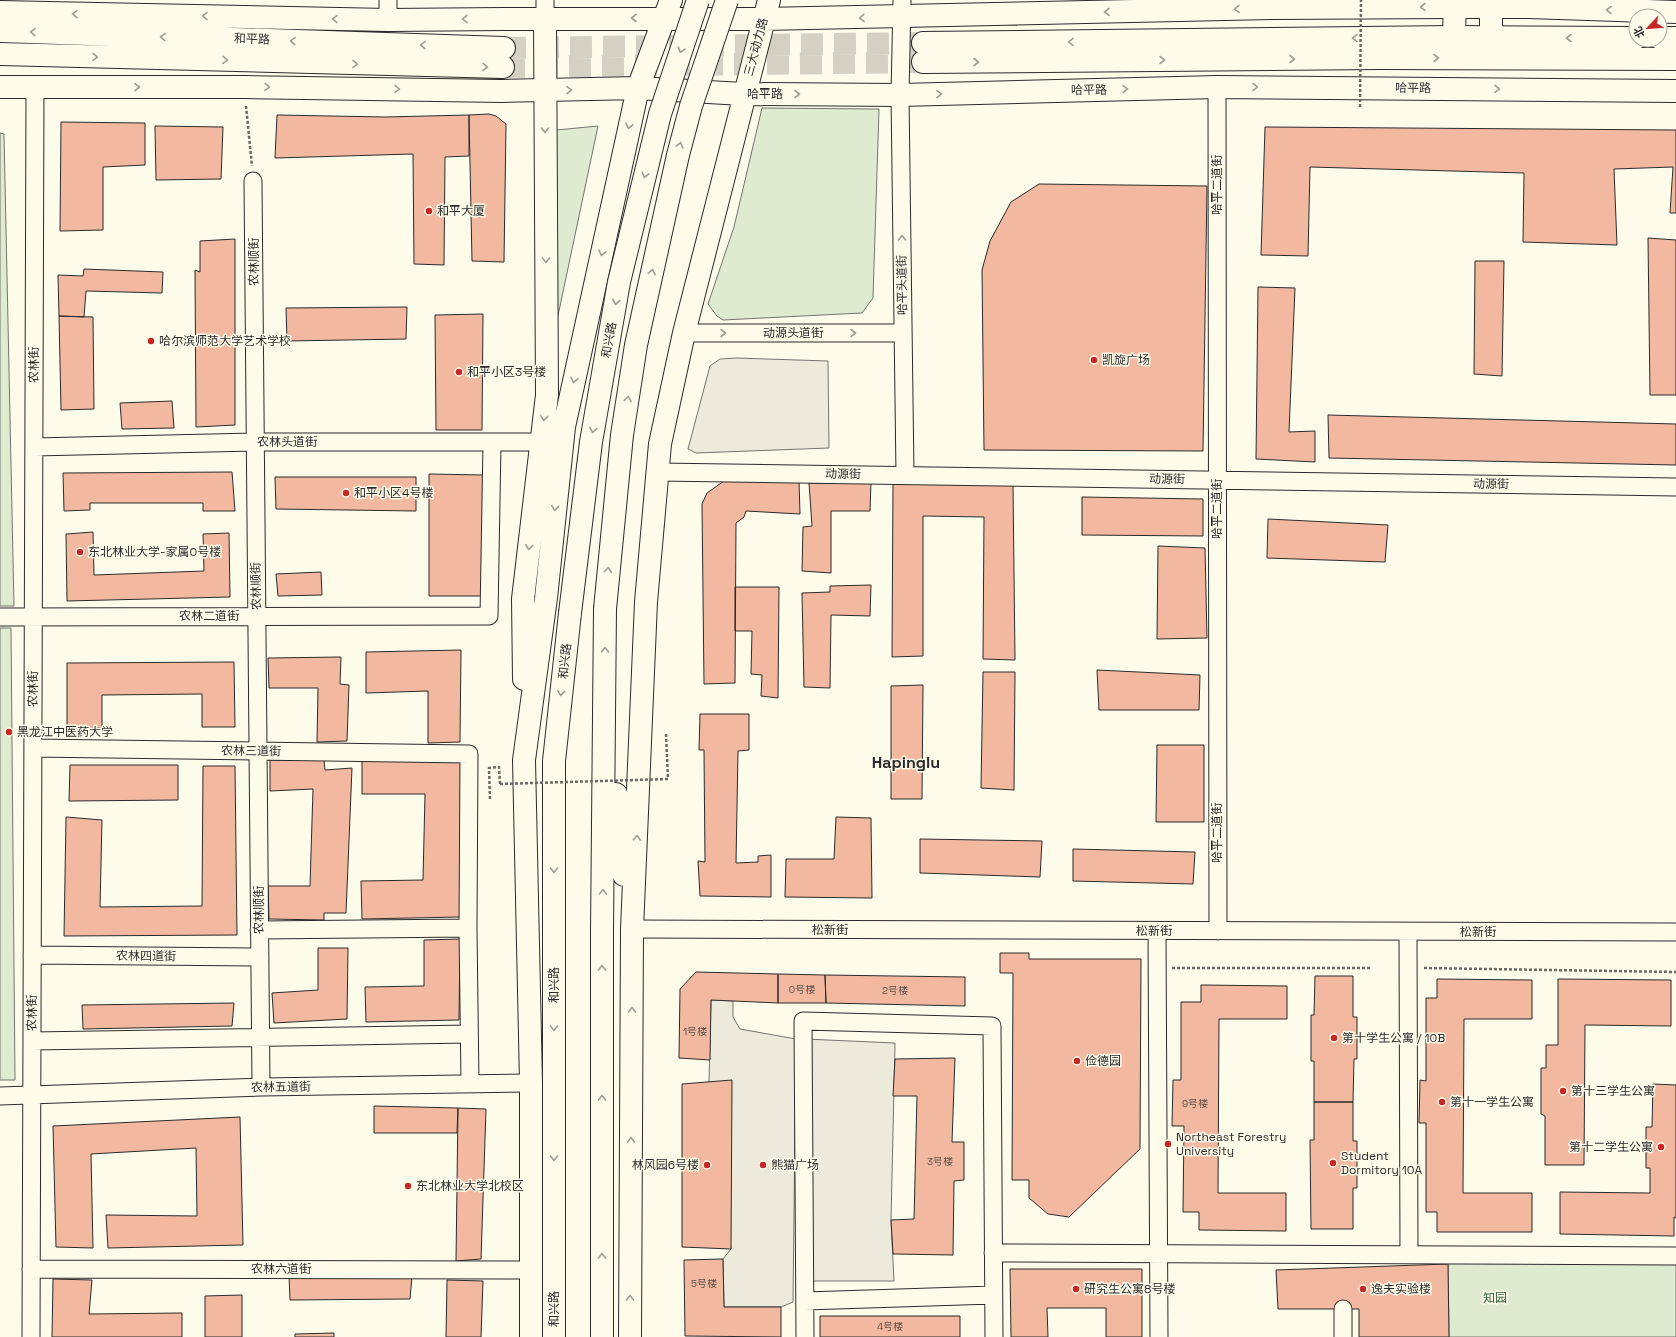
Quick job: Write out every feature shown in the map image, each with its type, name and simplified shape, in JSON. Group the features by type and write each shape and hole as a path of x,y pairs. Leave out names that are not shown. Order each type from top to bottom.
{"main road":[{"name":"和兴路","path":"554,1337 554,761 591,442 619,282 660,114 698,0"},
{"path":"602,1337 605,609 622,435 636,345 680,148 691,106 727,0"},
{"path":"1454,3 1454,37"},
{"path":"1491,3 1491,37"},
{"path":"0,12 388,10 504,19 545,9 766,10 1272,8 1491,3 1676,12"},
{"path":"1272,8 1454,37"},
{"name":"和兴路","path":"531,1337 531,1083 529,926 524,760 523,599 547,395 545,9"},
{"path":"638,88 668,9"},
{"name":"三大动力路","path":"743,94 766,10"},
{"name":"和平路","path":"0,31 503,58 0,54"},
{"path":"1628,38 1454,37 923,52 1379,58 1676,59"},
{"path":"1379,58 1467,89"},
{"name":"哈平路","path":"0,87 244,86 502,91 638,88 743,94 900,95 1217,87 1676,91"},
{"name":"和兴路","path":"524,760 546,598 564,427 638,88"},
{"path":"630,1337 632,929 646,602 657,472 660,444 684,333 743,94"},
{"path":"604,681 632,954"},
{"path":"529,926 554,761"}],"street":[{"name":"哈平头道街","path":"902,9 900,95 905,475"},
{"name":"哈平二道街","path":"1217,87 1218,931"},
{"name":"农林街","path":"31,1337 35,88"},
{"name":"农林顺街","path":"253,181 261,1087"},
{"name":"动源头道街","path":"684,333 903,333"},
{"name":"农林头道街","path":"34,447 255,442 541,442"},
{"name":"农林二道街","path":"0,617 489,616 492,443"},
{"name":"动源街","path":"657,472 1676,487"},
{"name":"农林三道街","path":"33,748 469,754 468,928"},
{"path":"259,930 468,928 470,1084"},
{"name":"松新街","path":"632,929 1676,932"},
{"path":"1158,931 1160,1254 1159,1337"},
{"path":"1408,932 1409,1255"},
{"name":"农林四道街","path":"32,955 260,957"},
{"path":"805,1337 803,1021 992,1026 994,1337"},
{"path":"32,1041 469,1034"},
{"name":"农林五道街","path":"0,1096 261,1087 531,1083"},
{"path":"993,1253 1676,1256"},
{"name":"农林六道街","path":"31,1269 530,1270"},
{"path":"805,1301 993,1295"},
{"path":"1343,1309 1343,1337"}],"path":[{"path":"1360,0 1360,107"},
{"path":"244,86 253,181"},
{"path":"490,799 489,768 499,767 500,784 668,779 666,734"},
{"path":"1158,968 1370,968"},
{"path":"1408,968 1676,972"}],"green space":[{"path":"762,108 879,109 873,298 862,313 723,320 717,316 708,304 734,227"},
{"path":"598,126 548,363 546,131"},
{"path":"0,133 4,134 14,606 0,606"},
{"path":"0,628 11,628 15,1080 0,1080"},
{"name":"知园","path":"1448,1259 1676,1260 1676,1337 1449,1337"}],"shaded area":[{"path":"736,358 828,361 829,448 696,453 688,449 710,366 720,359"},
{"name":"熊猫广场","path":"711,1000 733,1001 733,1017 740,1029 796,1039 793,1302 781,1307 724,1307 723,1259 731,1249 709,1082"},
{"path":"805,1039 895,1043 891,1220 894,1281 809,1281"}],"building":[{"path":"489,114 496,116 506,124 504,262 472,261 469,115"},
{"name":"和平大厦","path":"277,115 385,117 469,115 469,156 445,157 444,265 414,264 413,154 275,158"},
{"path":"61,122 145,123 145,165 103,167 103,230 60,231"},
{"path":"155,126 223,127 221,179 156,180"},
{"path":"1265,127 1676,130 1676,213 1670,213 1673,167 1614,169 1617,245 1523,242 1524,173 1310,167 1308,256 1261,255"},
{"name":"凯旋广场","path":"1039,184 1207,186 1203,451 984,450 982,270 990,241 1011,202"},
{"path":"1648,238 1676,240 1676,395 1650,395"},
{"path":"235,239 235,425 196,427 195,270 200,272 200,241"},
{"path":"1475,261 1504,261 1502,376 1474,374"},
{"path":"84,269 163,272 162,293 86,291 84,317 59,316 58,275 83,276"},
{"path":"1258,287 1295,288 1289,432 1315,431 1315,462 1256,459"},
{"path":"407,307 406,339 287,341 286,308"},
{"name":"和平小区3号楼","path":"483,314 482,430 436,430 435,315"},
{"path":"59,316 93,317 94,409 61,410"},
{"path":"172,401 174,428 122,429 120,403"},
{"path":"1328,415 1676,424 1676,465 1329,458"},
{"path":"232,472 235,511 203,511 203,503 90,503 90,510 64,511 63,473"},
{"path":"429,474 483,475 482,596 429,596"},
{"name":"和平小区4号楼","path":"275,477 416,477 416,511 276,509"},
{"path":"724,481 799,481 800,514 746,511 744,517 736,523 735,683 704,684 702,504 707,493"},
{"path":"871,482 870,511 831,511 831,573 802,571 803,527 812,526 809,483"},
{"path":"893,482 1013,484 1015,660 983,659 984,517 923,516 923,656 892,657"},
{"path":"1082,497 1203,499 1203,536 1082,535"},
{"path":"1268,519 1388,525 1385,562 1267,558"},
{"name":"东北林业大学-家属0号楼","path":"93,532 94,575 204,571 203,534 229,533 230,597 67,601 66,534"},
{"path":"1158,546 1205,548 1207,638 1157,639"},
{"path":"321,572 322,595 278,596 276,574"},
{"path":"871,585 870,616 831,615 830,688 804,687 802,593 830,592 830,586"},
{"path":"735,587 779,587 778,698 761,696 762,675 751,674 752,631 735,631"},
{"path":"461,650 460,742 428,743 428,691 366,693 366,652"},
{"path":"341,657 340,684 349,685 347,741 317,742 318,688 269,688 268,658"},
{"path":"234,662 235,727 202,727 202,694 102,695 102,728 67,729 67,663"},
{"path":"1097,670 1200,675 1199,710 1099,710"},
{"path":"983,672 1015,672 1014,790 981,788"},
{"path":"923,685 922,799 891,799 891,686"},
{"path":"700,714 749,714 749,750 738,751 736,863 758,862 758,856 771,855 771,897 700,896 698,861 705,862 704,750 699,750"},
{"path":"1157,745 1204,745 1204,822 1156,822"},
{"path":"270,760 324,760 325,770 352,768 346,913 324,913 324,920 269,919 268,886 310,886 313,789 270,791"},
{"path":"362,761 462,761 460,917 362,919 361,881 423,880 425,794 362,794"},
{"path":"70,765 178,765 178,800 69,801"},
{"path":"203,766 235,766 237,935 64,936 66,817 102,820 100,907 202,906"},
{"path":"836,817 871,818 872,898 785,897 786,859 834,859"},
{"path":"920,839 1042,841 1040,877 920,873"},
{"path":"1073,849 1195,852 1193,884 1073,881"},
{"path":"460,939 459,1020 366,1022 365,987 424,986 424,940"},
{"path":"318,948 348,948 347,1019 274,1023 272,993 318,990"},
{"name":"俭德园","path":"1000,953 1029,953 1029,959 1141,959 1140,1149 1069,1217 1048,1214 1029,1198 1029,1180 1012,1180 1013,973 1000,973"},
{"path":"696,972 778,974 778,1003 711,1000 710,1060 679,1058 680,989"},
{"path":"778,974 825,975 826,1003 778,1003"},
{"path":"825,975 965,977 965,1006 826,1003"},
{"name":"第十学生公寓 / 10B","path":"1315,976 1353,976 1353,1017 1357,1017 1357,1059 1354,1059 1353,1102 1314,1102 1314,1061 1311,1061 1311,1015 1314,1015"},
{"name":"第十一学生公寓","path":"1437,979 1532,980 1532,1019 1464,1019 1463,1193 1532,1193 1532,1232 1437,1232 1437,1212 1426,1212 1426,1123 1419,1123 1420,1080 1426,1081 1426,998 1437,998"},
{"name":"第十三学生公寓","path":"1558,979 1671,980 1671,1026 1585,1025 1584,1165 1545,1165 1545,1116 1541,1114 1541,1068 1546,1068 1546,1045 1558,1045"},
{"path":"1201,985 1287,986 1287,1019 1219,1019 1218,1193 1286,1193 1286,1231 1199,1230 1199,1212 1183,1212 1184,1126 1172,1126 1173,1080 1181,1080 1181,1002 1201,1002"},
{"path":"234,1003 232,1026 83,1029 82,1005"},
{"path":"955,1058 952,1142 964,1142 964,1180 954,1181 953,1255 893,1254 891,1220 914,1219 917,1096 893,1096 895,1059"},
{"name":"林风园6号楼","path":"732,1080 731,1249 682,1247 682,1084"},
{"name":"第十二学生公寓","path":"1653,1084 1676,1085 1676,1218 1674,1217 1674,1236 1560,1234 1560,1192 1650,1193 1650,1168 1646,1168 1646,1127 1652,1127"},
{"name":"Student Dormitory 10A","path":"1314,1102 1353,1102 1353,1141 1357,1141 1357,1188 1353,1188 1353,1229 1311,1229 1310,1140 1314,1140"},
{"path":"374,1106 458,1108 457,1133 374,1133"},
{"path":"458,1108 486,1109 481,1259 456,1261"},
{"path":"240,1117 243,1245 108,1248 106,1215 197,1216 196,1148 91,1154 93,1248 56,1247 53,1126"},
{"path":"723,1259 724,1307 781,1307 781,1337 685,1336 684,1260"},
{"name":"逸夫实验楼","path":"1448,1264 1449,1337 1359,1337 1359,1309 1278,1309 1276,1270"},
{"name":"研究生公寓8号楼","path":"1010,1269 1142,1269 1142,1337 1106,1337 1106,1308 1047,1308 1048,1337 1011,1337"},
{"path":"289,1276 412,1276 410,1299 290,1300"},
{"path":"53,1279 92,1280 89,1314 182,1313 182,1337 52,1337"},
{"path":"447,1280 483,1281 481,1337 446,1337"},
{"path":"242,1295 242,1337 205,1337 205,1296"},
{"path":"820,1316 960,1316 960,1337 820,1337"},
{"path":"334,1333 334,1337 295,1337 295,1334"}],"tunnel":[{"path":"504,48 923,43"},
{"path":"503,67 923,62"}],"place":[{"name":"和平大厦","path":"429,211"},
{"name":"哈尔滨师范大学艺术学校","path":"151,341"},
{"name":"凯旋广场","path":"1094,360"},
{"name":"和平小区3号楼","path":"459,372"},
{"name":"和平小区4号楼","path":"346,493"},
{"name":"东北林业大学-家属0号楼","path":"80,552"},
{"name":"黑龙江中医药大学","path":"9,732"},
{"name":"第十学生公寓 / 10B","path":"1334,1038"},
{"name":"俭德园","path":"1077,1061"},
{"name":"第十三学生公寓","path":"1563,1091"},
{"name":"第十一学生公寓","path":"1442,1102"},
{"name":"Northeast Forestry University","path":"1168,1144"},
{"name":"第十二学生公寓","path":"1661,1147"},
{"name":"Student Dormitory 10A","path":"1333,1163"},
{"name":"林风园6号楼","path":"707,1165"},
{"name":"熊猫广场","path":"763,1165"},
{"name":"东北林业大学北校区","path":"408,1186"},
{"name":"研究生公寓8号楼","path":"1076,1289"},
{"name":"逸夫实验楼","path":"1363,1289"}],"district":[{"name":"Hapinglu","path":"906,762"}]}
